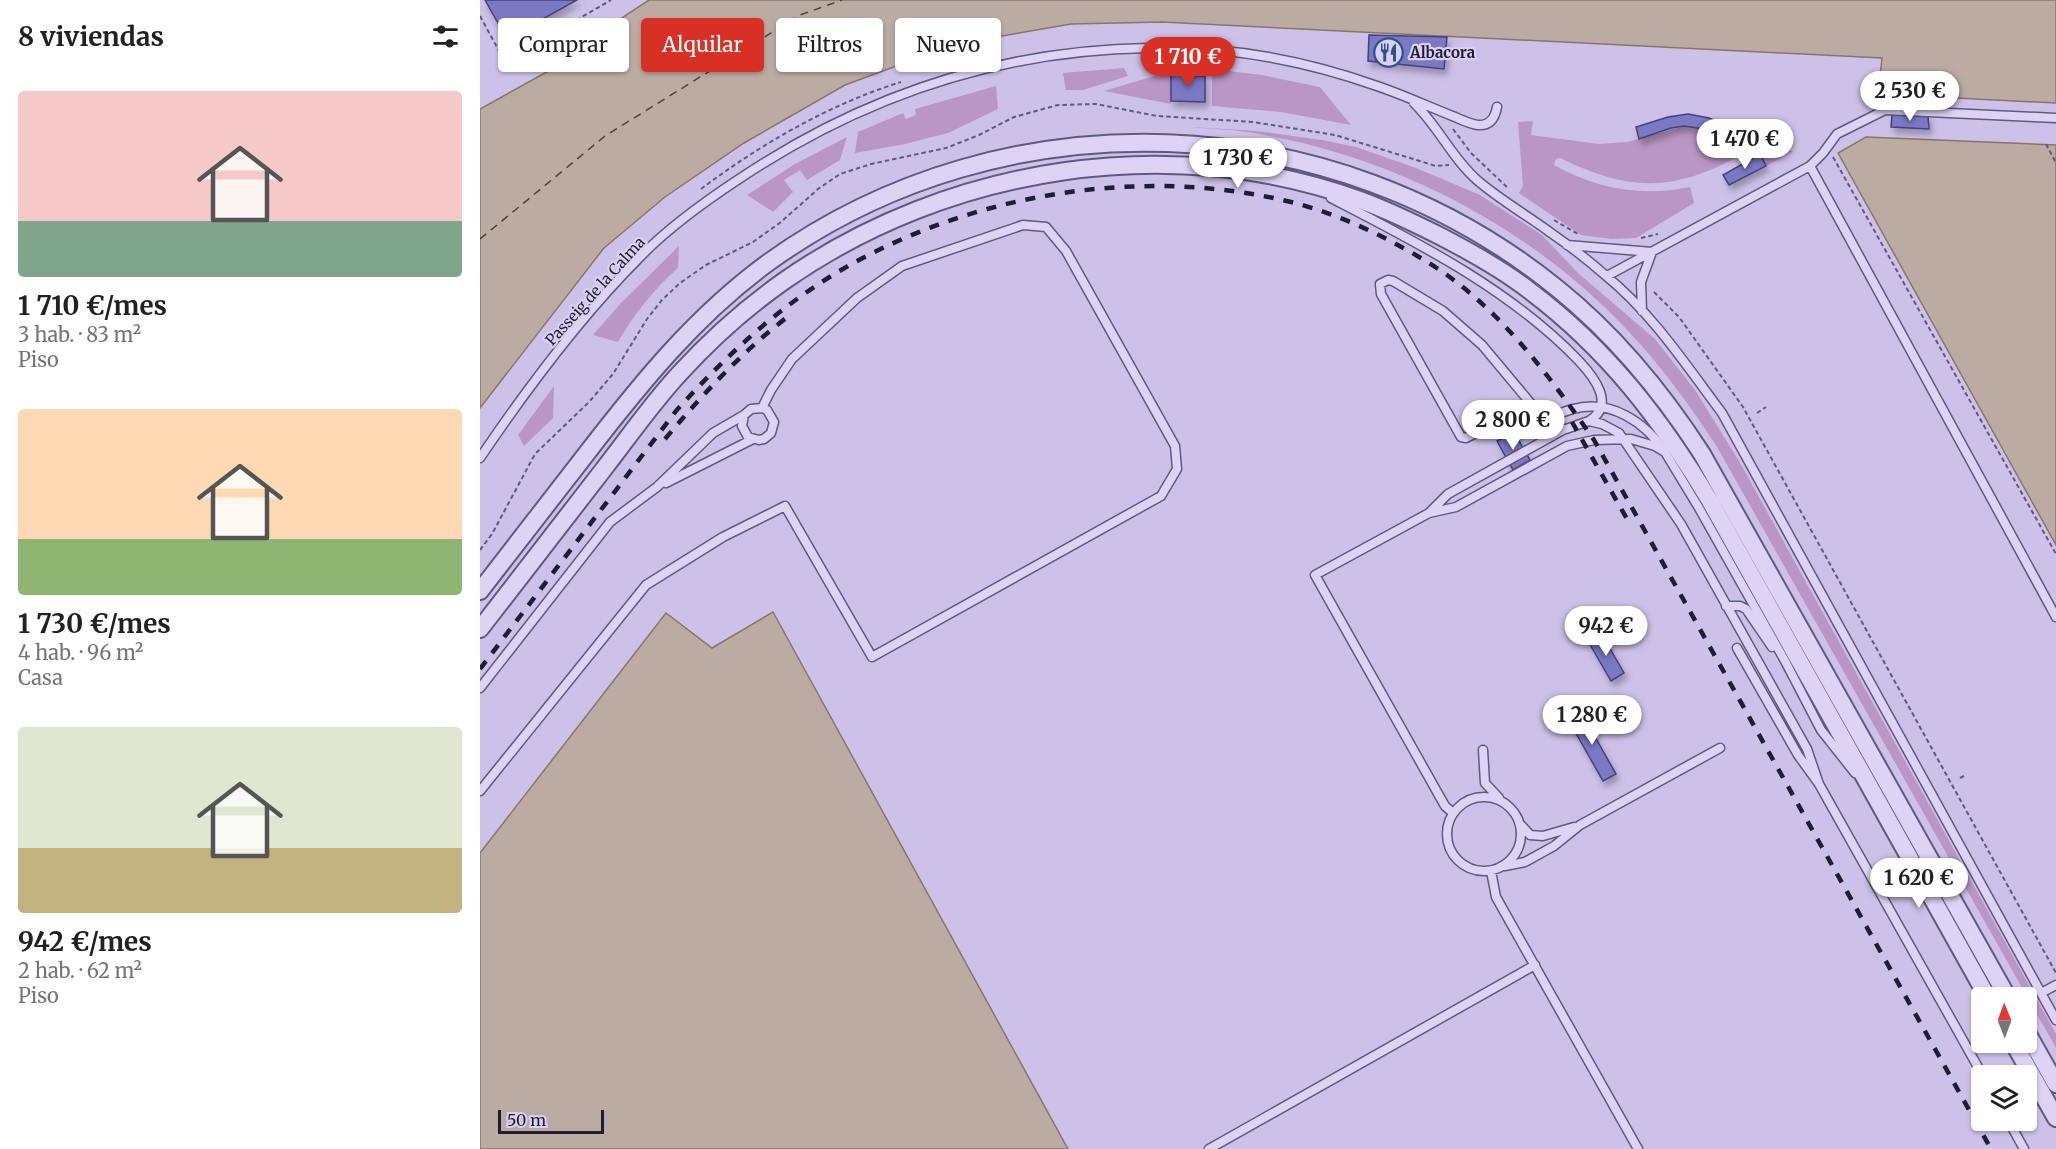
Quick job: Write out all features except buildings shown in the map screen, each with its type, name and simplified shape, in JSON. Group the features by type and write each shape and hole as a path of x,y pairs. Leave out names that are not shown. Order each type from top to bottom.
{"street":[{"path":"480,591 629,398 688,331 770,261 818,231 913,185 973,166 1033,152 1091,144 1154,142 1207,145 1303,161 1362,178 1417,201 1479,234 1557,288 1603,330 1648,378 1684,426 1721,487 2002,987"},
{"path":"480,629 679,374 746,311 776,287 829,252 917,209 978,189 1037,175 1092,167 1154,165 1204,167 1261,174 1301,183 1358,199 1409,220 1469,251 1528,289 1582,334 1646,404 1687,462 1982,987"},
{"path":"2037,1050 2056,1084"},
{"path":"2019,1053 2056,1118"}],"lane":[{"name":"Passeig de la Calma","path":"480,458 570,334 642,255 719,192 765,161 822,129 880,102 979,69 1023,59 1077,52 1150,47 1222,50 1258,55 1336,72 1481,125 1489,123 1494,118 1497,107"},
{"path":"1409,99 1426,115 1460,164 1476,180 1607,276 1663,332 1722,413 2056,1020"},
{"path":"1607,276 1810,166 1837,134 1885,110 2056,118"},
{"path":"1810,166 2056,617"},
{"path":"1301,183 1402,234 1513,303 1561,342 1590,373 1601,392 1601,408 1589,421 1566,429 1448,494 1429,513"},
{"path":"480,791 646,585 723,537 785,506 872,657 1161,496 1177,469 1175,446 1066,251 1046,227 1023,225 902,266 857,298 792,359 762,408"},
{"path":"1567,245 1652,252"},
{"path":"1642,311 1641,282 1652,252"},
{"path":"1566,429 1544,428 1521,410 1466,438 1461,437 1381,294 1380,285 1388,280 1392,281 1443,311 1482,345 1542,415 1553,417 1581,407 1601,408 1619,412 1644,427 1665,452 1699,508 1821,730 1880,804"},
{"path":"480,688 610,522 657,487 712,433 751,409 762,408 771,414 774,427 764,439 753,439 657,487"},
{"path":"744,415 742,420 744,431 753,439"},
{"path":"1589,421 1602,423 1615,429 1670,506 1807,749 1819,784"},
{"path":"1453,813 1445,806 1315,575 1429,513 1456,507 1567,446 1594,440 1624,439 1641,441 1665,452"},
{"path":"1546,440 1545,449 1554,453"},
{"path":"1726,606 1740,606 1746,609 1770,645 1785,661"},
{"path":"1737,648 1798,755 1819,784 1977,1065"},
{"path":"1504,802 1495,798 1482,797 1470,800 1453,813 1447,828 1447,840 1458,861 1468,868 1491,871 1525,862 1554,846 1580,825 1720,748"},
{"path":"1484,750 1485,783 1489,790 1517,815 1521,825 1520,848 1505,866"},
{"path":"1521,825 1530,835 1538,836 1580,825"},
{"path":"1491,871 1496,897 1638,1149"},
{"path":"1209,1149 1535,965"},
{"path":"2041,993 2056,985"},
{"path":"2014,1131 2024,1149"}],"path":[{"path":"480,16 505,62 611,0"},
{"path":"697,192 756,151 809,121 867,92 910,79"},
{"path":"480,550 492,534 535,454 590,402 613,374 647,319 662,300 680,283 706,265 762,235 781,222 818,189 840,174 871,164 946,148 979,135 1014,117 1058,105 1096,104 1157,116 1288,126 1335,135 1436,166 1460,164"},
{"path":"2046,144 2056,163"},
{"path":"1834,158 2056,555"},
{"path":"1640,239 1658,235"},
{"path":"1756,413 1766,407"},
{"path":"1960,778 1966,775"}],"shaded area":[{"path":"649,0 2056,0 2056,103 1878,94 1882,58 1162,22 1071,24 1001,36 1001,18 895,18 895,67 883,71 883,18 776,18 776,72 880,72 845,85 744,143 665,197 604,248 480,408 480,109 547,72 629,72 629,18 622,18"},
{"path":"1124,68 1128,76 1083,90 1066,90 1063,73"},
{"path":"1212,69 1262,75 1320,87 1351,125 1281,112 1212,106"},
{"path":"1171,71 1171,104 1104,91"},
{"path":"996,86 998,109 948,133 855,153 858,132 903,113 906,119 916,115 915,109"},
{"path":"1533,121 1531,135 1599,144 1627,142 1684,126 1704,129 1738,149 1746,139 1755,147 1705,172 1659,183 1637,183 1613,178 1560,158 1556,159 1554,165 1570,173 1620,189 1654,191 1690,187 1694,203 1636,238 1611,239 1581,235 1519,193 1523,186 1518,122"},
{"path":"1191,127 1257,131 1356,147 1416,168 1480,195 1542,235 1578,273 1655,339 1695,390 1739,461 2030,987 2022,987 1717,447 1676,388 1629,332 1590,294 1548,259 1502,228 1454,200 1352,157 1299,142 1239,131"},
{"path":"847,137 840,160 807,180 800,170 784,180 793,192 773,212 747,195 795,164"},
{"path":"1866,137 2056,145 2056,545 1838,153"},
{"path":"1785,140 1792,152 1766,166 1760,154"},
{"path":"679,246 678,268 645,302 618,342 593,335 620,304"},
{"path":"554,386 553,418 524,446 518,435"},
{"path":"773,612 1068,1149 480,1149 480,853 666,613 712,648"},
{"path":"2037,1000 2056,1034 2056,1048 2037,1014"}],"ferry route":[{"path":"480,239 605,136 800,15 842,0"}],"railway":[{"path":"480,669 676,411 696,389 761,327 808,291 859,260 909,236 961,217 1015,202 1070,192 1125,187 1181,187 1237,192 1309,207 1380,235 1454,280 1499,320 1520,343 1577,415 1594,440 1991,1149"},
{"path":"665,439 722,376 786,318"},
{"path":"1572,422 1627,519"}],"place":[{"name":"Albacora","path":"1389,52"}]}
